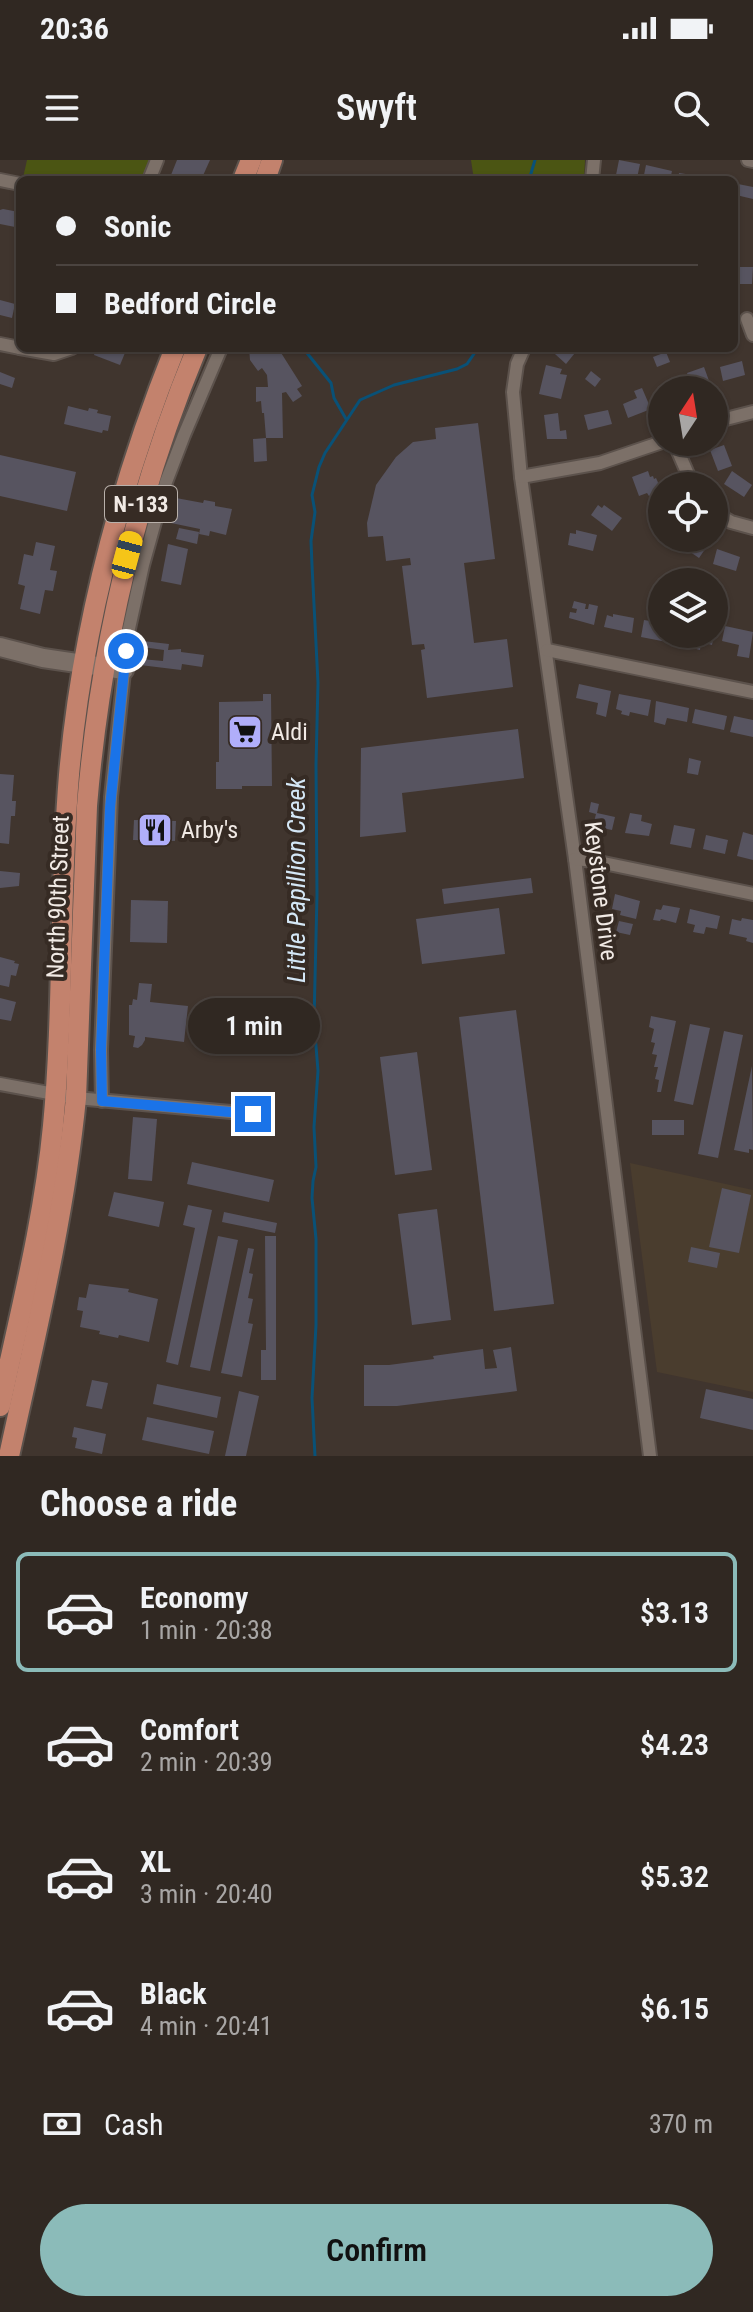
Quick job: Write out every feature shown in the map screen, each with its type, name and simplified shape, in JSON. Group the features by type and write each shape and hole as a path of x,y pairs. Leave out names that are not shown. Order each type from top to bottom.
{"main road":[{"name":"North 90th Street","path":"104,666 107,554 145,427 173,352"},
{"name":"North 90th Street","path":"9,1456 59,1225 87,806 104,666 137,515 167,424 195,352"},
{"name":"North 90th Street","path":"0,1406 66,1097"}],"street":[{"path":"747,319 753,335"},
{"path":"102,1101 110,808 104,666 133,609 166,482 219,352"},
{"name":"Keystone Drive","path":"522,352 517,364 513,392 521,477 575,859 650,1456"},
{"path":"728,418 753,412"},
{"path":"521,477 600,463 648,447"},
{"path":"728,520 753,528"},
{"path":"0,647 43,658 104,666"},
{"path":"547,650 753,692"},
{"path":"575,859 753,894"},
{"path":"0,1084 66,1097 253,1114"}],"shaded area":[{"path":"630,1163 753,1190 753,1392 657,1372"}],"green space":[{"path":"27,160 150,160 143,176 23,176"},
{"path":"471,160 585,160 584,176 473,176"}],"building":[{"path":"177,160 210,160 203,176 171,176"},
{"path":"619,160 640,164 637,176 616,175"},
{"path":"646,165 672,171 671,176 644,176"},
{"path":"738,184 753,187 753,199 738,195"},
{"path":"0,210 16,211 15,227 0,224"},
{"path":"738,267 753,267 752,284 738,284"},
{"path":"0,300 15,304 12,318 0,315"},
{"path":"95,352 125,352 120,365 94,355"},
{"path":"249,352 281,352 302,386 297,389 302,396 293,402 286,392 282,393 283,438 266,438 261,401 256,402 256,387 268,387 267,375 262,368 258,371 250,360"},
{"path":"557,352 576,352 566,364 555,354"},
{"path":"666,352 670,362 657,367 653,357"},
{"path":"742,361 745,375 728,380 728,376 722,376 720,367"},
{"path":"546,365 562,369 560,374 567,375 561,399 539,394"},
{"path":"704,367 707,376 688,376 687,373"},
{"path":"591,371 601,379 595,387 585,379"},
{"path":"0,372 15,378 12,388 0,384"},
{"path":"642,388 648,410 628,418 623,404 637,398 634,391"},
{"path":"68,406 98,410 97,413 111,416 108,431 103,430 102,433 64,424"},
{"path":"608,410 612,424 588,430 584,415"},
{"path":"558,413 560,431 566,430 567,439 547,439 544,415"},
{"path":"478,423 495,559 464,563 474,643 507,639 513,687 427,698 421,650 425,649 424,644 412,645 402,566 411,565 410,558 386,561 383,536 368,537 367,523 376,485 396,457 413,442 436,439 435,428"},
{"path":"266,438 267,461 254,462 253,439"},
{"path":"0,455 76,472 67,511 0,496"},
{"path":"712,456 728,456 732,466 718,471"},
{"path":"648,471 648,494 639,496 632,477"},
{"path":"732,471 752,485 744,497 728,487"},
{"path":"176,498 215,502 215,506 232,509 226,535 210,531 209,536 199,534 200,529 171,523"},
{"path":"598,505 602,508 604,505 622,518 612,531 591,515"},
{"path":"179,528 199,532 197,544 176,539"},
{"path":"576,530 597,535 593,551 568,545 570,533 576,534"},
{"path":"36,542 55,546 50,570 57,571 53,591 45,590 40,614 20,609 25,586 18,584 24,554 33,556"},
{"path":"168,544 188,549 181,585 161,581"},
{"path":"716,552 740,557 736,571 713,564"},
{"path":"574,601 586,604 585,609 589,604 598,606 594,625 569,618 570,612 576,613 577,609 572,608"},
{"path":"613,614 634,618 632,633 604,627 607,615 613,617"},
{"path":"644,620 648,621 648,638 641,637"},
{"path":"728,627 753,632 749,658 737,656 739,645 728,642"},
{"path":"143,641 169,644 168,650 181,649 181,652 204,655 202,667 182,664 181,670 140,665 141,659 163,661 164,650 142,647"},
{"path":"579,684 611,691 606,717 596,714 598,703 576,698"},
{"name":"Aldi","path":"263,694 271,694 272,786 216,789 219,702 263,701"},
{"path":"619,694 651,700 648,716 630,712 629,716 621,714 622,711 616,709"},
{"path":"656,701 689,708 687,722 667,718 665,725 654,722"},
{"path":"695,709 727,716 724,730 692,723"},
{"path":"734,716 753,720 753,737 730,732"},
{"path":"518,729 524,778 402,793 406,832 360,837 361,748"},
{"path":"689,758 701,761 698,775 687,773"},
{"path":"0,774 14,775 12,801 16,801 15,816 11,816 9,844 0,843"},
{"path":"591,802 599,804 597,813 615,817 612,830 593,826 596,814 589,812"},
{"path":"630,813 642,815 641,821 652,824 649,836 625,833"},
{"name":"Arby's","path":"134,820 176,821 175,841 133,840"},
{"path":"674,825 695,829 691,848 670,844"},
{"path":"743,832 753,835 753,860 737,856"},
{"path":"706,835 728,840 725,854 703,849"},
{"path":"0,871 20,873 19,886 0,888"},
{"path":"531,878 533,893 444,904 442,889"},
{"path":"615,894 640,901 636,919 620,915 621,911 612,909"},
{"path":"131,900 168,901 167,943 130,942"},
{"path":"663,905 680,908 676,923 653,920 656,909 661,910"},
{"path":"499,908 505,954 422,964 416,919"},
{"path":"690,909 720,916 717,929 706,927 704,934 693,932 695,925 687,923"},
{"path":"742,918 753,920 753,943 746,941 747,938 729,934 732,919 741,921"},
{"path":"619,921 633,924 630,935 616,932"},
{"path":"0,957 19,964 16,976 11,975 9,987 0,985"},
{"path":"139,983 152,984 150,1002 188,1006 184,1042 145,1037 142,1045 133,1047 135,1036 129,1035 129,1005 132,1005 133,999 137,1000"},
{"path":"0,998 16,1002 11,1021 0,1019"},
{"path":"516,1010 554,1304 494,1311 459,1017"},
{"path":"651,1016 676,1021 661,1092 657,1092 659,1080 655,1079 658,1067 654,1067 657,1055 652,1054 655,1043 651,1042 654,1029 649,1027"},
{"path":"690,1024 710,1028 693,1105 674,1101"},
{"path":"724,1031 743,1035 718,1158 698,1154"},
{"path":"417,1052 432,1170 395,1175 380,1057"},
{"path":"752,1066 753,1150 749,1149 749,1153 734,1150"},
{"path":"133,1117 157,1119 152,1181 128,1179"},
{"path":"652,1120 684,1120 684,1135 652,1135"},
{"path":"192,1162 274,1180 269,1202 187,1184"},
{"path":"722,1188 751,1195 739,1253 709,1247"},
{"path":"114,1192 164,1202 159,1227 108,1216"},
{"path":"188,1205 212,1210 178,1365 166,1362 195,1228 183,1225"},
{"path":"437,1209 451,1320 412,1325 398,1214"},
{"path":"224,1212 277,1223 275,1233 222,1222"},
{"path":"218,1236 238,1240 210,1371 190,1367"},
{"path":"265,1236 276,1236 276,1380 261,1380 261,1350 266,1350"},
{"path":"691,1247 720,1253 717,1268 688,1262"},
{"path":"248,1248 254,1249 248,1298 253,1299 248,1323 253,1324 242,1377 221,1373"},
{"path":"89,1284 129,1289 128,1292 158,1299 149,1342 99,1334 100,1331 80,1327 83,1311 77,1310 79,1297 86,1298"},
{"path":"511,1347 517,1391 397,1406 364,1406 364,1365 434,1359 433,1356 483,1349 485,1369 497,1368 493,1350"},
{"path":"92,1380 108,1383 102,1409 86,1406"},
{"path":"157,1384 221,1397 217,1418 153,1404"},
{"path":"706,1389 753,1399 753,1430 700,1418"},
{"path":"239,1391 259,1396 246,1456 225,1456"},
{"path":"147,1417 214,1431 209,1454 142,1440"},
{"path":"74,1427 106,1434 102,1454 75,1448 77,1438 72,1437"}],"waterway":[{"name":"Little Papillion Creek","path":"530,176 535,160"},
{"path":"306,352 331,383 334,398 346,419"},
{"name":"Little Papillion Creek","path":"315,1456 312,1398 316,1239 312,1198 316,1167 314,1127 318,1071 314,1021 318,683 311,541 315,512 312,495 325,453 360,400 394,385 457,369 467,364 475,352"}],"place":[{"name":"Aldi","path":"245,732"},
{"name":"Arby's","path":"155,830"}],"route":[{"path":"126,651 110,808 102,1101 253,1114"}]}
